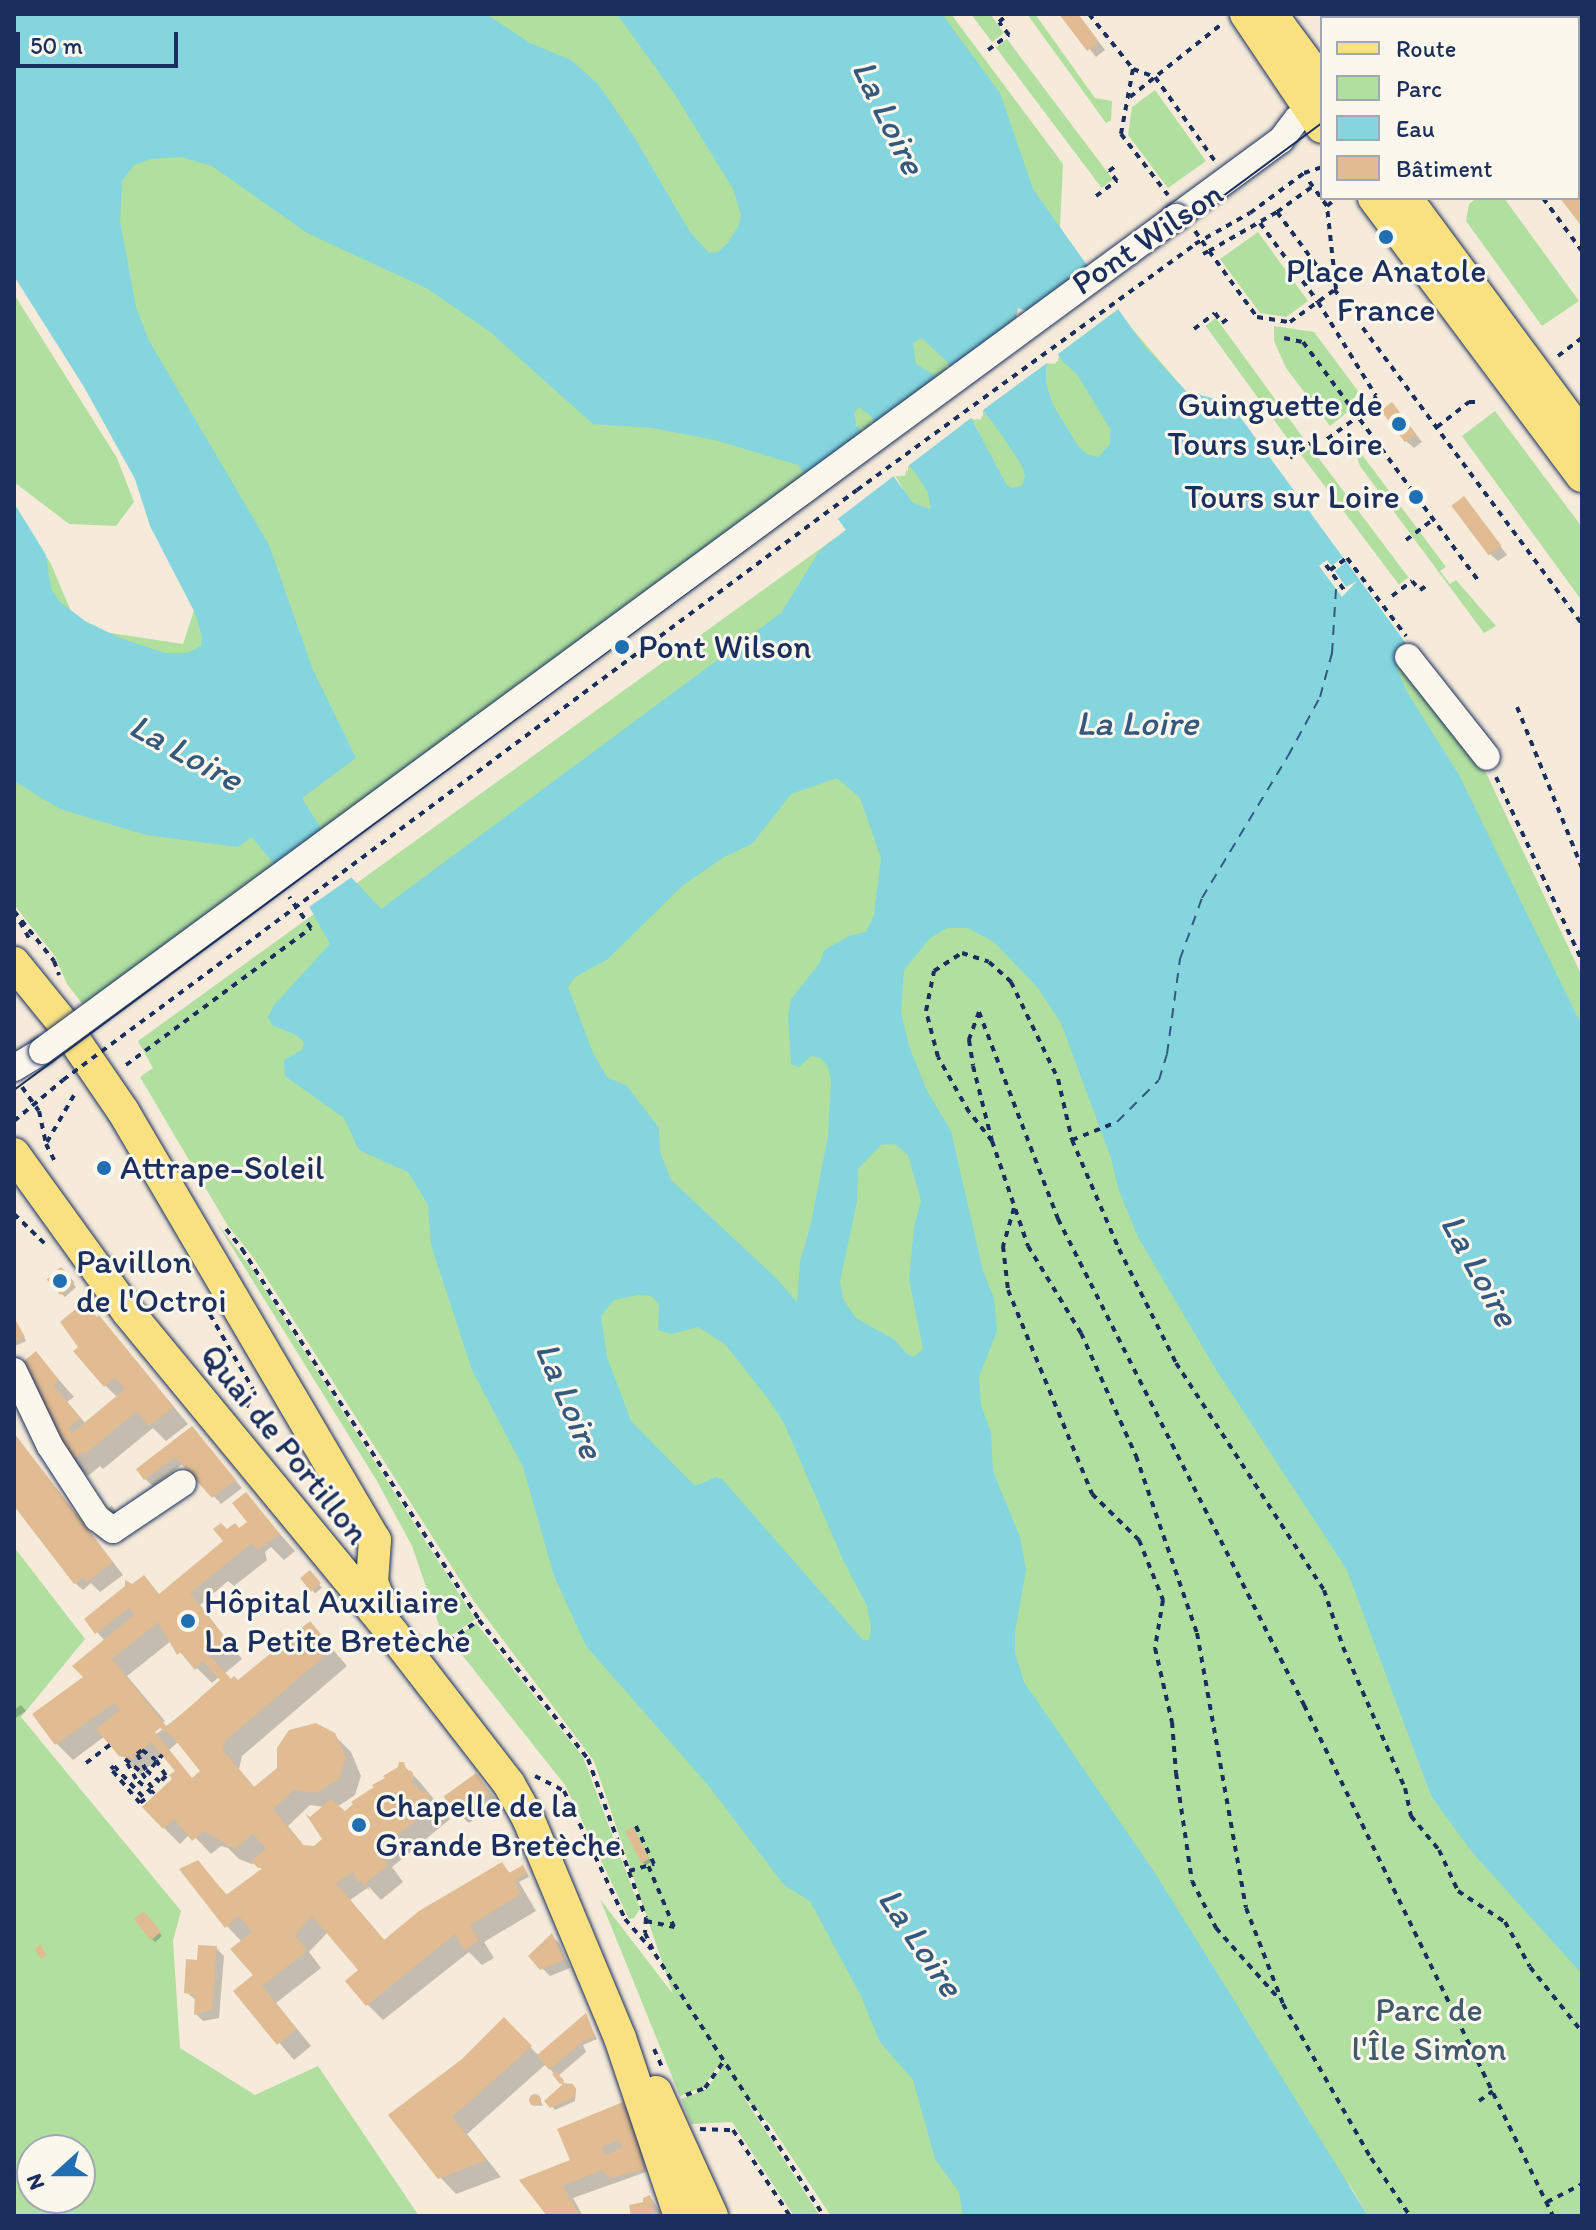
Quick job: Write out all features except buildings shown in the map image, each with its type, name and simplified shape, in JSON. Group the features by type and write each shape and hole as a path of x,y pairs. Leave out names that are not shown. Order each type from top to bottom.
{"main road":[{"path":"1271,14 1320,80"},
{"path":"1236,18 1310,123"},
{"path":"1375,200 1582,476"},
{"path":"1407,200 1582,436"},
{"name":"Quai de Portillon","path":"26,959 62,1022 123,1111 375,1540 372,1582 393,1634"},
{"name":"Quai de Portillon","path":"14,1154 128,1312 393,1634 496,1765 520,1802 620,2038 680,2216"},
{"name":"Quai de Portillon","path":"355,1589 363,1539 356,1510"},
{"name":"Quai de Portillon","path":"620,2038 664,2104 712,2216"}],"street":[{"name":"Pont Wilson","path":"14,1068 42,1051 1281,140 1310,123"},
{"path":"1408,648 1487,757"},
{"path":"14,1371 50,1446 97,1518 113,1530 183,1483"}],"path":[{"path":"1089,14 1133,69 1155,77 1228,179"},
{"path":"988,50 1009,35 999,22 1006,16"},
{"path":"1128,99 1236,18"},
{"path":"1133,69 1121,134 1179,215"},
{"path":"1096,196 1117,181 1109,171 1117,165"},
{"name":"Pont Wilson","path":"14,1121 33,1102 1200,238 1250,213 1304,173 1320,168"},
{"path":"1309,181 1320,196"},
{"path":"1203,254 1260,223 1313,186"},
{"path":"1323,200 1327,206 1336,289"},
{"path":"1327,206 1334,200"},
{"path":"1544,200 1582,251"},
{"path":"1277,212 1582,624"},
{"path":"1260,223 1318,302 1376,396 1371,407 1323,442"},
{"path":"1200,238 1257,317 1290,322 1336,289"},
{"path":"1194,329 1215,313 1222,323 1230,317"},
{"path":"1284,338 1303,342 1478,580"},
{"path":"1558,356 1582,338"},
{"path":"1437,427 1469,402 1478,402"},
{"path":"1290,458 1310,443 1319,454 1327,448"},
{"path":"1406,540 1434,519"},
{"path":"1344,590 1338,586 1328,568 1347,558 1408,648"},
{"path":"1392,596 1412,581 1420,590 1429,584"},
{"path":"1517,707 1579,853 1582,868"},
{"path":"1487,757 1582,961"},
{"path":"126,1065 311,928 287,894"},
{"path":"14,911 26,959"},
{"path":"14,911 54,961 64,989"},
{"path":"992,1141 969,1112 938,1057 926,1011 934,971 962,953 989,962 1011,982 1058,1079 1072,1140 1119,1249 1176,1363 1324,1590 1343,1647 1405,1788 1411,1816 1439,1850 1458,1891 1505,1922 1530,1967 1582,2032"},
{"path":"1410,2216 1371,2158 1283,2004 1246,1908 1197,1633 1136,1456 1081,1333 1028,1246 1014,1207 992,1141 969,1040 979,1012 1058,1219 1318,1733 1553,2216"},
{"path":"108,1044 134,1078"},
{"path":"33,1102 39,1111 46,1144 74,1095"},
{"path":"1072,1140 1117,1122"},
{"path":"1014,1207 1003,1246 1008,1290 1092,1494 1139,1540 1163,1600 1155,1648 1172,1722 1192,1881 1216,1928 1283,2004"},
{"path":"14,1214 53,1252"},
{"path":"219,1222 242,1249 479,1620 588,1759 646,1921 645,1933 655,1954 824,2216"},
{"path":"435,1651 479,1620"},
{"path":"86,1763 110,1745"},
{"path":"156,1760 142,1750 137,1754 147,1770 152,1793 134,1781 114,1766 111,1769 140,1803 145,1799 134,1781 125,1759 147,1770 160,1782 166,1776 156,1760"},
{"path":"147,1770 162,1755"},
{"path":"535,1776 564,1791 625,1919 655,1954"},
{"path":"120,1795 126,1789"},
{"path":"629,1871 654,1864 634,1822"},
{"path":"646,1921 674,1927 648,1865"},
{"path":"676,2099 705,2088 724,2061"},
{"path":"1479,2101 1493,2091"},
{"path":"686,2124 700,2129 733,2130 790,2216"},
{"path":"1547,2202 1582,2184"}],"green space":[{"path":"14,14 951,14 1063,164 1060,229 1047,210 1048,239 1110,280 88,1011 67,984 55,956 14,905 14,506 51,564 78,628 183,644 200,592"},
{"path":"971,14 990,14 1004,33 992,42"},
{"path":"1027,14 1035,14 1095,98 1112,101 1111,120 1106,123"},
{"path":"1007,39 1113,180 1102,188 996,47"},
{"path":"1155,90 1206,161 1168,188 1128,135 1132,107"},
{"path":"1474,200 1505,200 1579,301 1542,326 1466,221 1469,204"},
{"path":"1258,232 1308,301 1286,317 1260,313 1220,259"},
{"path":"14,294 117,458 134,502 116,526 69,524 14,482"},
{"path":"1216,318 1305,441 1295,449 1205,326"},
{"name":"La Loire","path":"1129,325 1453,703 1582,976 1582,2216 1368,2216 1348,2182 1361,2216 831,2216 771,2126 743,2096 820,2216 794,2216 732,2122 691,2124 681,2099 707,2089 720,2070 717,2067 704,2087 680,2096 600,1899 673,1994 594,1761 473,1600 253,1257 228,1226 140,1077 153,1068 138,1041 903,489 895,475 905,476 907,466 979,433 971,418 981,420 983,410 993,423 1046,383 1047,362 1055,364 1059,357 1070,368","holes":["1405,1725 1486,1866 1431,1796"]},
{"path":"1274,326 1314,332 1358,391 1345,414 1330,426 1286,368 1274,341"},
{"path":"1495,411 1582,527 1582,601 1462,436"},
{"path":"1311,448 1408,577 1399,585 1301,455"},
{"path":"1360,452 1446,567 1440,571 1450,584 1456,580 1496,626 1484,633 1360,466 1356,454"},
{"path":"217,1223 252,1269 475,1619 449,1637 439,1625 412,1546 377,1481"},
{"path":"14,1547 85,1639 21,1717 181,1911 173,1941 180,2048 255,2095 318,2066 419,2216 14,2216"},
{"path":"476,1623 583,1757 640,1909 634,1918 629,1919 565,1785 451,1641"}],"water":[{"name":"La Loire","path":"14,14 486,14 530,43 571,60 598,84 633,135 690,232 709,253 718,252 728,243 739,225 741,215 733,189 676,96 617,14 942,14 1000,93 1033,189 1145,347 1186,391 1230,403 1413,653 1396,667 1407,692 1459,775 1582,1026 1582,1974 1472,1852 1431,1796 1347,1570 1215,1368 1138,1237 1061,1023 1038,988 994,942 968,928 947,928 930,938 904,970 901,1012 910,1049 927,1091 951,1131 983,1271 994,1298 997,1331 979,1377 981,1405 991,1433 993,1471 1020,1537 1026,1570 1015,1632 1015,1653 1024,1682 1155,1873 1368,2216 963,2216 959,2192 935,2159 913,2080 880,2042 861,1996 810,1901 784,1885 708,1785 586,1646 554,1576 523,1467 472,1370 431,1245 428,1205 408,1172 359,1150 344,1118 285,1076 284,1060 302,1050 304,1042 296,1035 272,1025 268,1017 274,1005 330,944 310,908 252,837 238,847 146,835 60,809 14,781 14,503 46,555 51,589 59,601 85,621 120,638 165,653 187,653 201,646 202,637 195,613 150,526 135,479 84,387 14,276","holes":["181,157 212,166 307,233 428,289 489,331 593,424 652,428 715,440 798,465 846,530 820,550 781,613 381,909 351,877 302,798 356,758 313,670 269,545 148,339 136,307 120,221 122,181 134,165 151,159","1027,311 1063,362 1077,374 1110,429 1110,443 1099,457 1088,455 1078,446 1052,403 1046,383 1047,362 1015,313","922,338 946,361 1001,434 1022,466 1025,476 1022,486 1011,488 1006,484 971,418 942,380 916,364 913,343","859,407 871,416 919,478 928,493 931,509 913,503 856,425 854,413","837,778 860,798 881,858 874,915 866,932 849,936 824,950 819,964 791,999 788,1016 791,1064 799,1067 811,1056 821,1058 828,1067 831,1081 828,1136 800,1262 797,1302 776,1278 671,1180 660,1152 659,1128 627,1086 607,1077 593,1053 568,987 575,977 608,959 682,886 724,857 752,844 791,794","895,1144 908,1155 921,1201 914,1227 909,1280 923,1349 914,1357 907,1354 895,1340 856,1318 843,1299 840,1281 857,1202 858,1169 881,1145","651,1296 659,1304 658,1330 671,1334 698,1327 725,1344 784,1423 844,1562 867,1606 871,1627 869,1640 863,1640 722,1479 716,1477 695,1486 631,1421 607,1357 601,1316 614,1300"]}],"pier":[{"path":"1094,269 1121,307 1058,354 1058,362 1020,312 1022,322 1052,364 1047,363 983,410 983,417 945,365 954,371 1016,319 1018,308 1027,311"},
{"path":"939,375 977,421 971,418 908,466 908,472 870,422 879,426 941,381"},
{"path":"862,427 901,477 895,475 835,521 805,481 863,431"},
{"path":"1341,558 1345,563 1335,571 1346,587 1357,581 1342,597 1319,566 1327,560 1332,566"},
{"path":"326,834 355,875 305,910 276,869"}],"ferry route":[{"path":"1117,1122 1159,1080 1167,1054 1180,959 1202,898 1320,697 1332,653 1336,589"}],"tram line":[{"path":"14,1090 1320,124"}],"place":[{"name":"Place Anatole France","path":"1386,237"},
{"name":"Guinguette de Tours sur Loire","path":"1399,424"},
{"name":"Tours sur Loire","path":"1416,497"},
{"name":"Pont Wilson","path":"622,647"},
{"name":"Attrape-Soleil","path":"104,1168"},
{"name":"Pavillon de l'Octroi","path":"60,1281"},
{"name":"Hôpital Auxiliaire La Petite Bretèche","path":"188,1621"},
{"name":"Chapelle de la Grande Bretèche","path":"359,1825"}],"park label":[{"name":"Parc de l'Île Simon","path":"1429,2028"}]}
